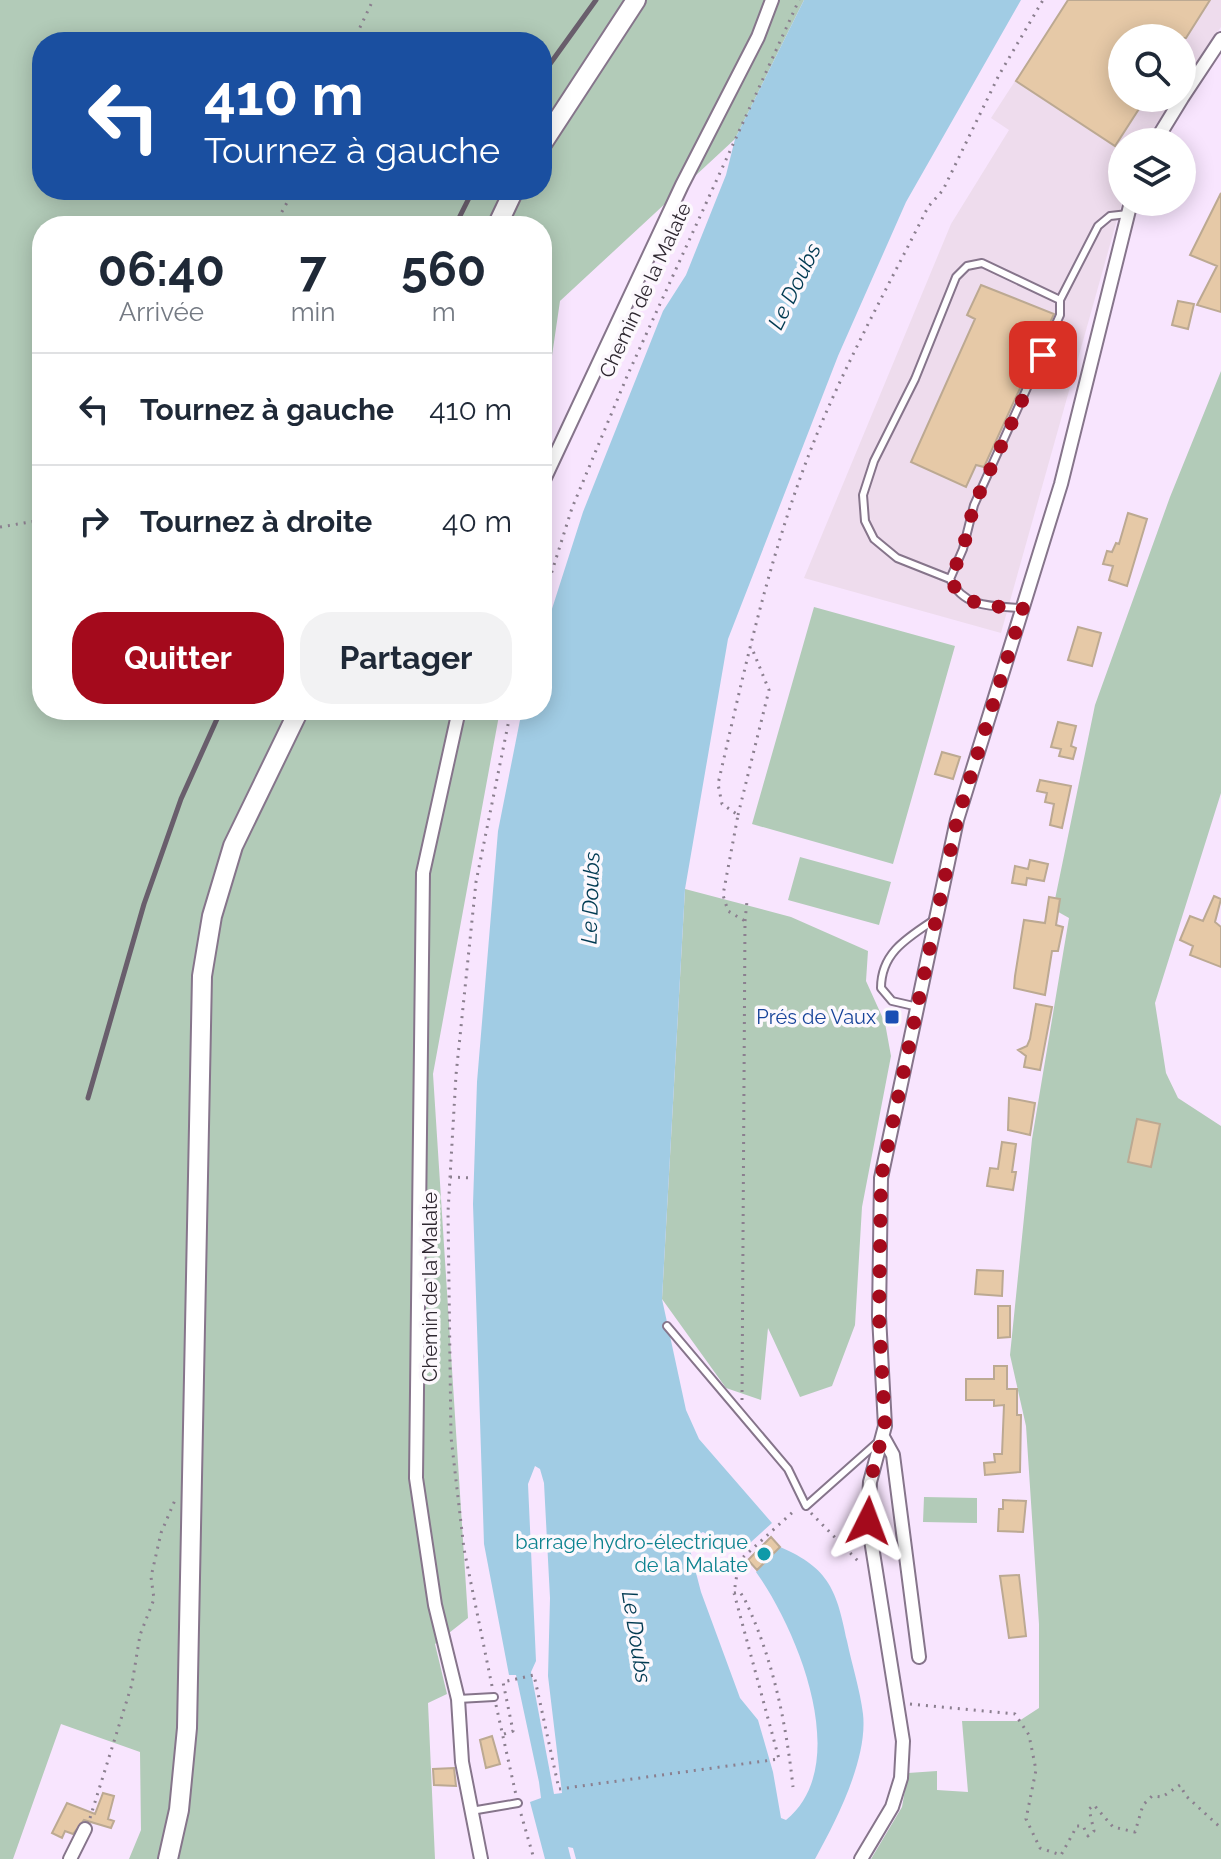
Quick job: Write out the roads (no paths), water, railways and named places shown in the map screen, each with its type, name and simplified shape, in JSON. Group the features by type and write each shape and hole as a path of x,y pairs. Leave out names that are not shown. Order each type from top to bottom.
{"main road":[{"path":"552,129 636,0"},
{"path":"168,1859 179,1810 187,1728 195,1471 202,976 212,916 233,846 294,720"}],"street":[{"name":"Chemin de la Malate","path":"552,463 682,185 758,37 772,0"},
{"path":"1196,77 1221,39"},
{"path":"861,1859 884,1823 901,1778 903,1741 868,1521 870,1482 883,1437 885,1383 879,1316 881,1178 968,776 1023,608 1077,426 1128,216"},
{"name":"Chemin de la Malate","path":"457,720 423,873 416,1478 435,1605 458,1699 462,1762 481,1859"},
{"path":"883,1437 893,1455 919,1657"},
{"path":"70,1859 85,1829"}],"lane":[{"path":"950,579 963,549 974,505 1060,315 1060,300 1098,226 1110,216"},
{"path":"1023,608 972,604 955,591 950,579 897,558 874,539 865,521 863,495 874,461 915,379 956,277 967,266 982,263 1060,300"},
{"path":"918,1007 892,1001 881,988 881,972 888,956 908,937 937,918"},
{"path":"667,1326 788,1469 806,1506 883,1437"},
{"path":"458,1699 494,1697"},
{"path":"471,1811 518,1803"}],"water":[{"name":"Le Doubs","path":"804,0 1021,0 906,202 838,356 728,639 685,889 662,1299 686,1410 699,1439 772,1523 740,1552 703,1532 693,1537 689,1546 701,1592 740,1698 758,1720 773,1772 781,1818 786,1820 806,1796 816,1766 817,1732 812,1697 801,1661 788,1627 756,1572 780,1547 821,1573 835,1595 862,1705 863,1732 856,1770 815,1859 576,1859 573,1848 568,1847 571,1859 545,1859 530,1802 541,1798 539,1782 516,1675 509,1675 484,1544 473,1204 477,1082 498,831 520,720 552,720 552,609 583,512 663,311 686,275 726,175 735,139","holes":["535,1466 540,1469 544,1483 550,1598 548,1676 562,1793 554,1794 531,1672 536,1661 528,1484"]}],"railway":[{"path":"552,61 596,0"},
{"path":"460,216 468,200"},
{"path":"88,1098 144,904 181,799 217,720"}],"place":[{"name":"Prés de Vaux","path":"892,1017"},
{"name":"barrage hydro-électrique de la Malate","path":"764,1554"}]}
